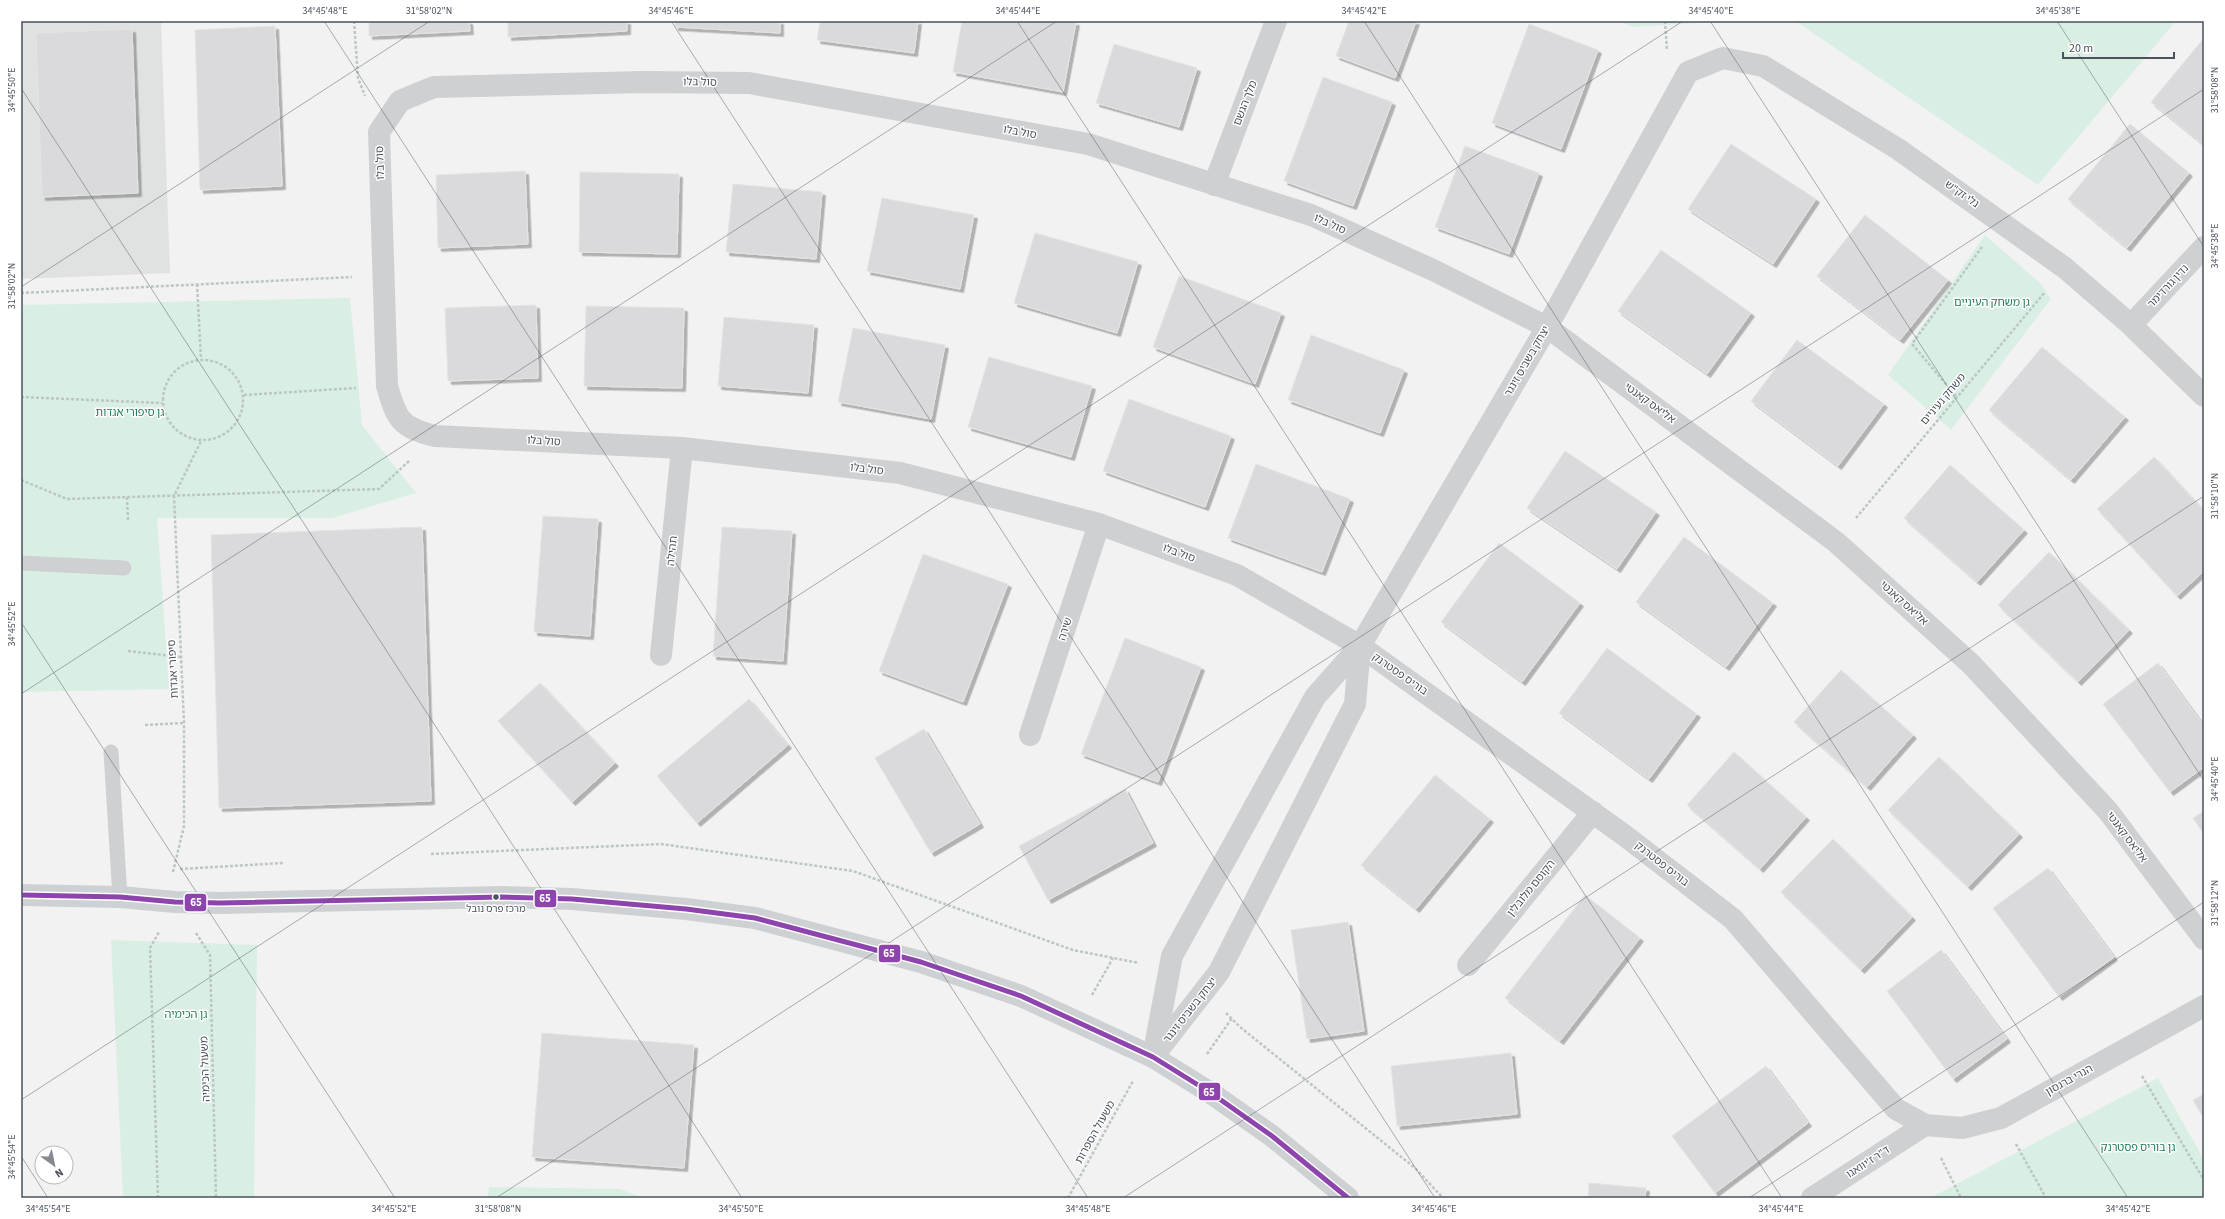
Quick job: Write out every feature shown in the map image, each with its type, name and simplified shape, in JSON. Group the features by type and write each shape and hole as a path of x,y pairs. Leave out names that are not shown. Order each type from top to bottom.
{"street":[{"name":"מלך הגשם","path":"1214,185 1276,21"},
{"name":"נלי זק\"ש","path":"1688,72 1723,58 1763,66 1898,150 2001,221 2064,268 2131,325 2204,396"},
{"name":"יצחק בשביס זינגר","path":"1153,1057 1172,956 1315,697 1360,646 1547,327 1688,72"},
{"name":"סול בלו","path":"1360,646 1237,575 1099,524 900,473 682,448 436,436 412,430 394,412 386,386 379,132 400,101 434,87 643,82 749,83 1088,144 1311,216 1433,270 1547,327"},
{"name":"נדין גורדימר","path":"2131,325 2204,247"},
{"name":"אליאס קאנטי","path":"1547,327 1836,542 1971,664 2108,811 2204,939"},
{"name":"תהילה","path":"661,655 682,448"},
{"name":"שירה","path":"1030,735 1099,524"},
{"name":"יצחק בשביס זינגר","path":"1153,1057 1219,972 1355,704 1360,646"},
{"name":"בוריס פסטרנק","path":"1360,646 1594,812 1733,919 1896,1109 1925,1125"},
{"name":"הקוסם מלובלין","path":"1468,965 1594,812"},
{"path":"21,895 120,897 175,902 221,903 502,897 572,899 686,909 755,918 921,962 1014,994 1153,1057 1211,1094 1272,1136 1348,1198"},
{"name":"הנרי ברגסון","path":"1925,1125 1962,1128 2001,1118 2204,1006"},
{"name":"ד\"ר ז'יוואגו","path":"1812,1198 1925,1125"}],"lane":[{"path":"21,563 124,568"},
{"path":"111,752 120,897"}],"path":[{"path":"354,21 358,78 379,132"},
{"path":"1956,396 1912,344 2001,221"},
{"name":"משחק נעיניים","path":"1836,542 2064,268"},
{"path":"21,293 384,275"},
{"path":"197,284 201,359"},
{"path":"201,359 212,360 225,365 235,375 244,396 243,407 238,421 228,432 215,439 201,441 186,437 174,429 166,417 163,403 164,390 176,370 188,362 201,359"},
{"path":"244,396 386,386"},
{"path":"21,397 163,403"},
{"path":"21,480 67,499 379,489 436,436"},
{"name":"סיפורי אגדות","path":"175,902 173,870 184,826 184,723 174,496 201,441"},
{"path":"127,497 128,521"},
{"path":"128,651 181,657"},
{"path":"145,725 184,723"},
{"path":"158,1198 150,948 175,902"},
{"name":"משעול הכימיה","path":"175,902 210,955 216,1198"},
{"path":"2126,1048 2204,1180"},
{"name":"משעול הספרות","path":"1068,1198 1137,1074"},
{"path":"2001,1118 2046,1198"},
{"path":"1925,1125 1961,1198"}],"shaded area":[{"path":"21,21 161,21 170,273 21,279"}],"green space":[{"path":"1618,21 1728,21 1633,27"},
{"path":"1795,21 2176,21 2038,185"},
{"name":"גן משחק העיניים","path":"1985,235 2040,283 2051,299 1951,430 1888,375"},
{"name":"גן סיפורי אגדות","path":"350,298 362,425 416,493 332,518 157,518 169,689 21,692 21,305"},
{"name":"גן הכימיה","path":"111,940 257,945 254,1198 123,1198"},
{"name":"גן בוריס פסטרנק","path":"2158,1078 2204,1160 2204,1198 1930,1198"},
{"path":"489,1187 620,1189 643,1198 488,1198"}],"building":[{"path":"369,21 469,21 470,31 369,36"},
{"path":"508,21 627,21 627,31 508,37"},
{"path":"675,21 780,21 780,33 675,27"},
{"path":"820,21 918,21 914,53 817,40"},
{"path":"962,21 1076,22 1063,92 953,72"},
{"path":"1349,21 1416,21 1395,78 1336,56"},
{"path":"1529,24 1598,50 1561,149 1492,123"},
{"path":"275,26 282,186 200,190 195,30"},
{"path":"132,29 138,193 42,197 36,33"},
{"path":"2204,38 2204,145 2151,102"},
{"path":"1114,44 1197,68 1179,127 1096,103"},
{"path":"1323,77 1392,102 1353,206 1284,181"},
{"path":"2130,124 2189,173 2127,248 2068,199"},
{"path":"1731,144 1816,199 1773,264 1688,209"},
{"path":"1465,146 1539,173 1509,254 1435,227"},
{"path":"525,171 528,244 438,248 436,175"},
{"path":"580,172 679,174 677,254 579,252"},
{"path":"733,184 822,192 816,259 726,252"},
{"path":"882,198 974,215 960,289 867,271"},
{"path":"1865,215 1948,280 1900,340 1817,276"},
{"path":"1035,233 1138,262 1117,333 1014,303"},
{"path":"1661,250 1751,313 1707,374 1618,311"},
{"path":"1179,276 1281,313 1255,384 1153,347"},
{"path":"536,305 538,378 448,381 445,308"},
{"path":"586,306 684,308 682,388 584,386"},
{"path":"724,317 814,325 808,393 718,386"},
{"path":"853,328 945,345 931,419 838,402"},
{"path":"1311,335 1404,370 1380,433 1288,400"},
{"path":"1797,340 1884,404 1838,466 1751,401"},
{"path":"2042,347 2125,417 2071,480 1989,410"},
{"path":"989,357 1092,386 1071,457 968,427"},
{"path":"1129,399 1231,436 1205,507 1103,471"},
{"path":"1565,451 1656,512 1617,569 1527,508"},
{"path":"2154,457 2204,511 2204,571 2177,596 2097,509"},
{"path":"1256,464 1350,499 1322,572 1228,538"},
{"path":"1950,465 2024,530 1977,582 1904,518"},
{"path":"543,516 598,519 590,636 534,632"},
{"path":"422,527 431,801 219,808 211,535"},
{"path":"722,527 792,531 783,661 713,656"},
{"path":"1684,537 1773,603 1726,667 1636,602"},
{"path":"1499,543 1580,603 1522,682 1441,622"},
{"path":"2049,552 2129,630 2078,682 1998,605"},
{"path":"923,554 1008,584 963,702 879,671"},
{"path":"1125,638 1201,667 1158,782 1081,754"},
{"path":"1607,648 1697,714 1649,779 1559,713"},
{"path":"2158,663 2204,726 2204,767 2170,792 2103,704"},
{"path":"1841,670 1913,735 1867,787 1794,722"},
{"path":"540,683 615,763 572,802 498,721"},
{"path":"749,699 788,745 697,823 657,776"},
{"path":"924,729 980,824 931,853 875,758"},
{"path":"1734,752 1806,817 1760,869 1687,805"},
{"path":"1939,757 2019,834 1968,887 1888,810"},
{"path":"1435,775 1490,819 1416,909 1361,865"},
{"path":"1125,789 1153,843 1048,900 1019,846"},
{"path":"2204,811 2204,834 2193,818"},
{"path":"1833,839 1912,917 1861,970 1781,892"},
{"path":"2048,868 2114,957 2059,997 1993,908"},
{"path":"1585,895 1640,938 1560,1041 1505,998"},
{"path":"1348,922 1364,1031 1307,1039 1291,930"},
{"path":"1941,950 2007,1039 1953,1079 1887,991"},
{"path":"542,1033 694,1045 684,1168 532,1157"},
{"path":"1511,1053 1517,1114 1397,1126 1391,1066"},
{"path":"1766,1066 1808,1123 1715,1193 1672,1136"},
{"path":"2204,1094 2204,1119 2193,1100"},
{"path":"1589,1183 1646,1188 1645,1198 1588,1198"}],"transit line":[{"name":"65","path":"21,895 120,897 175,902 221,903 502,897 572,899 686,909 755,918 921,962 1021,996 1153,1057 1211,1093 1272,1136 1348,1198"}],"place":[{"name":"מרכז פרס נובל","path":"496,897"}]}
